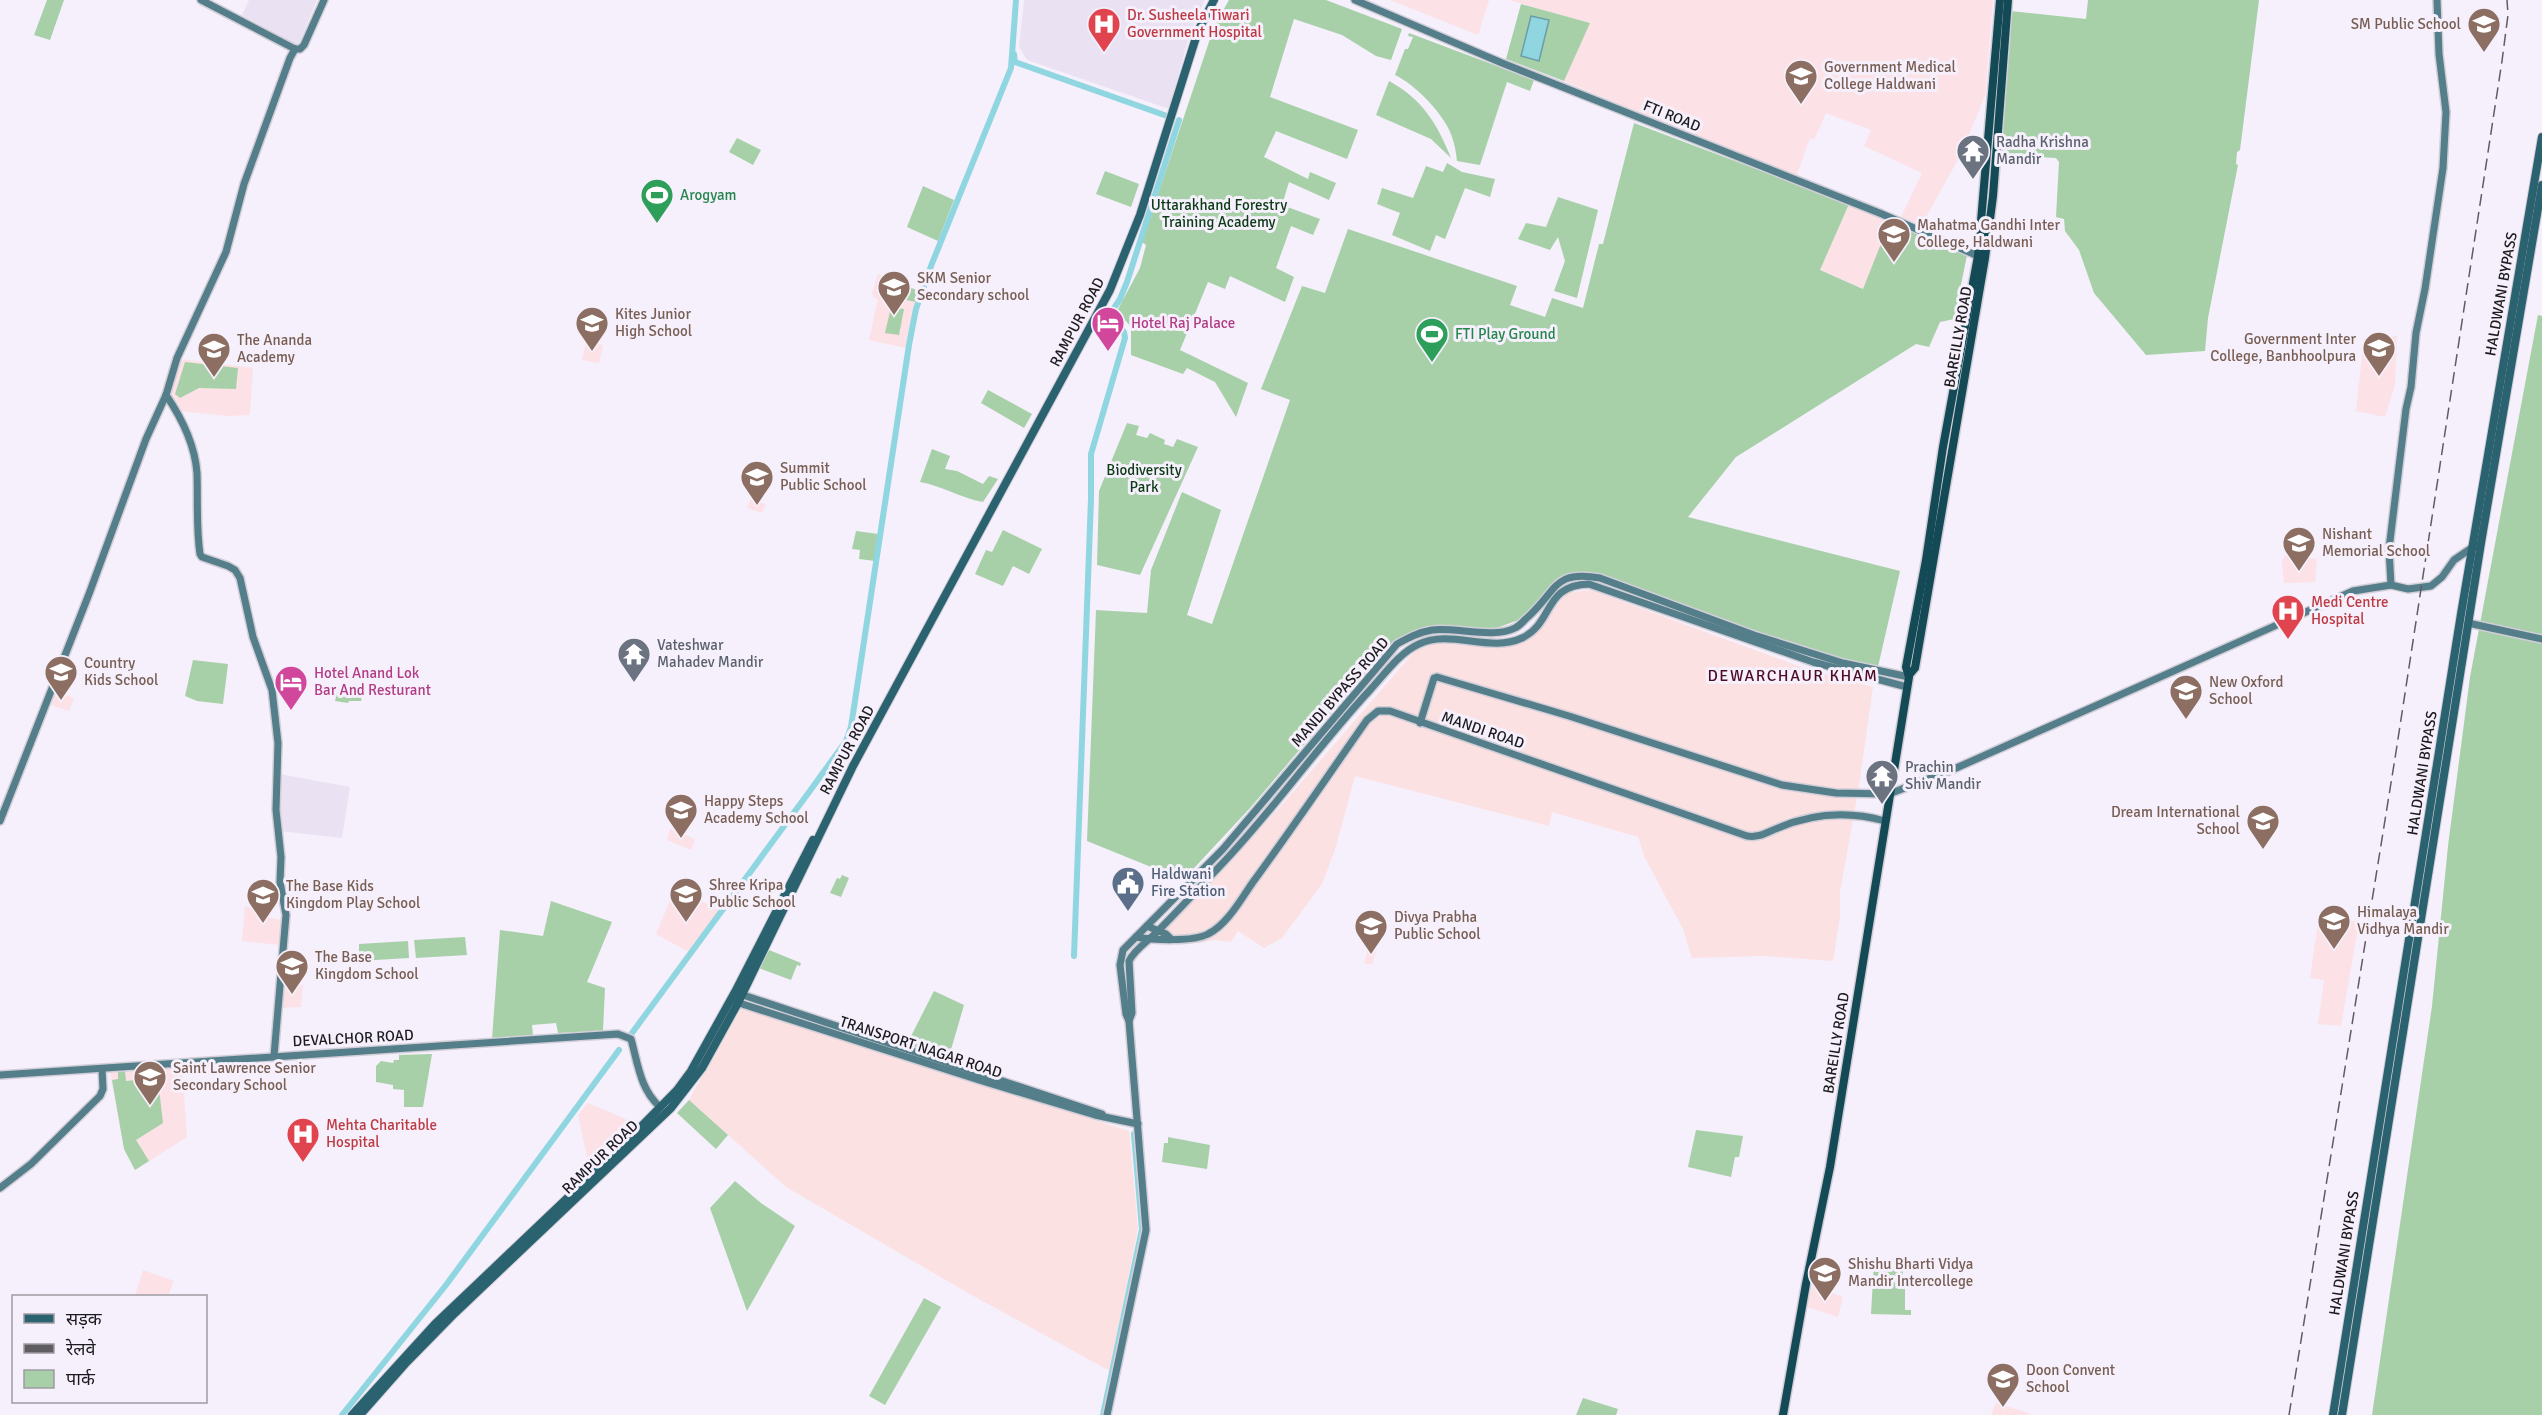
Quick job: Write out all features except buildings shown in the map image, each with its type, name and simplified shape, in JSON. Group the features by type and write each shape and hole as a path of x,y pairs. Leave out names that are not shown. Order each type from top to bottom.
{"highway":[{"name":"BAREILLY ROAD","path":"1981,257 2000,0"},
{"name":"BAREILLY ROAD","path":"1783,1415 1831,1157 1909,676 1906,667 1993,196 2008,0"}],"main road":[{"name":"RAMPUR ROAD","path":"360,1415 405,1364 454,1314 663,1110 677,1090 699,1066 739,993 774,912 827,811 833,805 1110,290 1137,225 1198,31 1214,0"},
{"name":"HALDWANI BYPASS","path":"2332,1415 2468,623 2501,372 2542,137"},
{"name":"HALDWANI BYPASS","path":"2342,1415 2351,1344 2424,878 2460,614 2477,545 2542,185"},
{"path":"351,1415 435,1324 663,1110"}],"street":[{"path":"201,0 295,49 300,49 304,45 324,0"},
{"name":"FTI ROAD","path":"1355,0 1521,70 1882,214 1981,257"},
{"path":"2391,585 2389,549 2406,409 2443,168 2446,112 2439,54 2437,0"},
{"path":"0,821 89,594 146,439 193,322 226,252 244,184 295,49"},
{"path":"166,394 178,412 193,452 197,471 196,517 200,554 202,557 235,570 240,578 254,637 273,697 278,743 276,810 281,857 280,882 286,915 274,1056"},
{"path":"1419,723 1434,678 1437,677 1569,716 1782,785 1836,793 1889,794 1954,769 2353,591 2391,585 2408,589 2432,586 2442,577 2454,560 2477,545"},
{"name":"MANDI BYPASS ROAD","path":"1130,1021 1126,1014 1120,959 1123,950 1253,815 1397,644 1415,634 1433,630 1500,632 1515,628 1536,609 1557,584 1568,576 1581,575 1600,578 1776,642 1843,663 1909,676"},
{"name":"MANDI BYPASS ROAD","path":"1107,1415 1146,1230 1130,1021 1132,1013 1129,961 1133,954 1159,931 1231,854 1357,704 1406,651 1421,643 1437,639 1500,642 1521,638 1530,632 1566,588 1590,584 1813,662 1907,687"},
{"path":"2468,623 2542,639"},
{"name":"MANDI ROAD","path":"1136,937 1160,941 1205,936 1222,922 1289,833 1372,715 1378,711 1390,711 1747,836 1766,835 1778,828 1825,815 1860,814 1885,821"},
{"path":"1147,926 1171,939"},
{"name":"TRANSPORT NAGAR ROAD","path":"739,993 916,1056 1099,1111 1104,1116 1138,1124"},
{"name":"TRANSPORT NAGAR ROAD","path":"734,1001 875,1042"},
{"name":"DEVALCHOR ROAD","path":"0,1075 618,1034 631,1039 644,1087 648,1095 663,1110"},
{"path":"0,1188 31,1164 100,1096 103,1089 102,1069"}],"shaded area":[{"path":"249,0 317,0 298,46 242,15"},
{"name":"Dr. Susheela Tiwari Government Hospital","path":"1024,0 1205,0 1190,33 1169,109 1027,60 1019,47"},
{"path":"1390,0 1489,0 1478,35"},
{"name":"Government Medical College Haldwani","path":"1509,0 1993,0 1985,96 1960,156 1921,226 1901,217 1922,173 1864,146 1871,130 1826,113 1814,140 1810,138 1796,177 1564,81 1589,23"},
{"name":"Mahatma Gandhi Inter College, Haldwani","path":"1849,204 1967,255 1954,319 1940,322 1820,270"},
{"name":"SKM Senior Secondary school","path":"878,274 919,291 906,348 869,340 878,299 873,297 872,293"},
{"name":"Government Inter College, Banbhoolpura","path":"2397,336 2395,385 2385,417 2356,411 2364,338"},
{"name":"Kites Junior High School","path":"586,342 603,345 599,363 582,360"},
{"name":"The Ananda Academy","path":"180,359 253,368 250,415 228,416 180,411 177,402 174,402 170,396"},
{"name":"Summit Public School","path":"751,499 766,504 762,513 747,508"},
{"name":"Nishant Memorial School","path":"2298,542 2311,545 2309,558 2317,559 2315,582 2284,583 2282,562 2286,554 2292,557"},
{"path":"1591,590 1807,669 1873,687 1859,786 1840,892 1840,917 1833,961 1763,956 1692,958 1683,929 1645,858 1638,837 1552,812 1549,826 1355,776 1335,850 1322,884 1282,938 1264,948 1238,931 1231,942 1215,940 1199,943 1151,943 1280,807 1415,651 1439,642 1502,646 1529,640 1567,593"},
{"name":"Country Kids School","path":"53,690 74,698 69,711 48,704"},
{"path":"279,774 350,787 342,838 279,831"},
{"name":"Happy Steps Academy School","path":"670,829 695,839 691,850 667,840"},
{"name":"Shree Kripa Public School","path":"676,887 720,911 689,952 656,934"},
{"name":"The Base Kids Kingdom Play School","path":"245,906 266,912 265,917 282,920 280,945 242,941"},
{"name":"Himalaya Vidhya Mandir","path":"2328,916 2359,922 2341,1026 2318,1024 2324,980 2310,978 2318,922"},
{"name":"Divya Prabha Public School","path":"1369,945 1377,948 1372,965 1364,963"},
{"name":"The Base Kingdom School","path":"303,985 301,1007 281,1008 282,987"},
{"path":"740,1008 1129,1131 1138,1228 1110,1371 968,1293 786,1187 689,1100"},
{"name":"Saint Lawrence Senior Secondary School","path":"182,1068 187,1137 135,1170 124,1149 110,1072"},
{"path":"588,1103 628,1120 634,1126 590,1171 578,1115"},
{"path":"143,1270 174,1281 168,1295 135,1295"},
{"name":"Shishu Bharti Vidya Mandir Intercollege","path":"1812,1286 1843,1297 1838,1317 1807,1307"},
{"name":"Doon Convent School","path":"1996,1403 2029,1413 2028,1415 1991,1415"}],"green space":[{"path":"47,0 64,0 50,40 34,35"},
{"name":"Uttarakhand Forestry Training Academy","path":"1229,0 1326,0 1402,29 1391,60 1376,56 1342,35 1294,19 1270,97 1358,130 1347,159 1276,131 1264,157 1308,179 1310,172 1336,183 1329,200 1289,182 1282,205 1320,219 1313,235 1291,226 1276,268 1294,277 1285,302 1230,276 1225,289 1208,282 1180,350 1248,383 1236,417 1215,382 1187,368 1183,374 1131,355 1131,327 1117,311 1140,268 1146,245 1142,242 1214,27"},
{"path":"2088,0 2259,0 2240,150 2237,152 2236,164 2238,165 2208,318 2205,351 2146,355 2094,293 2079,250 2065,231 2064,219 2056,217 2059,162 2056,158 1999,155 2010,11 2086,19"},
{"path":"1521,4 1590,23 1564,81 1506,59"},
{"path":"1409,33 1534,80 1530,91 1507,82 1480,165 1457,161 1449,129 1437,111 1412,86 1395,75 1405,49 1408,49 1413,37 1408,36"},
{"path":"1389,81 1411,96 1427,113 1451,158 1431,139 1376,115"},
{"path":"1634,123 1849,204 1820,270 1863,289 1890,221 1967,255 1954,319 1940,322 1929,347 1916,344 1736,457 1688,517 1900,571 1877,671 1787,643 1589,573 1574,572 1560,577 1521,619 1494,629 1429,627 1403,636 1387,647 1250,808 1183,880 1087,841 1096,610 1147,613 1151,570 1182,492 1221,510 1187,615 1212,624 1290,400 1261,389 1302,286 1325,293 1348,229 1517,286 1510,305 1545,317 1552,298 1583,308 1599,244 1603,244"},
{"path":"737,138 761,150 753,165 729,152"},
{"path":"1447,163 1462,172 1495,179 1490,197 1465,188 1445,239 1436,235 1430,251 1392,235 1400,213 1377,204 1382,188 1413,198 1426,166 1443,172"},
{"path":"1105,171 1139,184 1131,207 1096,194"},
{"path":"923,186 954,200 938,241 907,227"},
{"path":"1558,197 1598,210 1577,298 1554,291 1565,261 1558,237 1550,250 1518,239 1526,223 1546,227"},
{"path":"901,284 919,291 916,302 897,298"},
{"path":"891,307 904,309 899,335 885,333"},
{"path":"2538,315 2542,316 2542,1415 2372,1415 2432,1006 2448,846 2470,677"},
{"path":"185,362 238,368 236,389 199,388 180,398 175,394"},
{"path":"988,390 1032,414 1024,428 981,403"},
{"name":"Biodiversity Park","path":"1127,423 1139,426 1136,435 1147,438 1150,433 1165,440 1164,444 1173,447 1177,439 1198,447 1140,575 1097,565 1099,491"},
{"path":"932,449 950,456 945,469 957,471 983,484 989,476 998,479 983,502 920,482"},
{"path":"1003,530 1042,549 1029,574 1013,566 1003,586 975,574 986,550 992,552"},
{"path":"856,531 878,534 875,561 859,559 860,550 852,549"},
{"path":"193,660 228,664 223,704 197,701 185,696"},
{"path":"337,692 362,696 361,701 349,701 348,703 335,701"},
{"path":"842,875 849,878 841,897 830,893 837,878 840,879"},
{"path":"763,877 777,884 772,894 758,887"},
{"path":"551,901 612,922 587,982 605,988 603,1031 558,1033 556,1023 532,1025 533,1035 492,1039 500,930 543,936"},
{"path":"465,937 467,955 416,958 414,940"},
{"path":"408,941 409,958 359,961 359,944"},
{"path":"769,950 801,963 800,966 797,965 791,980 759,968"},
{"path":"934,991 964,1005 948,1060 906,1046"},
{"path":"432,1054 423,1107 404,1107 404,1090 393,1089 393,1085 376,1082 376,1066 381,1061 393,1063 394,1060 399,1060 399,1055"},
{"path":"125,1071 126,1081 146,1079 159,1089 163,1123 136,1140 149,1161 135,1170 124,1149 112,1080 118,1079 118,1072"},
{"path":"689,1100 728,1135 716,1149 677,1113"},
{"path":"1696,1130 1743,1136 1739,1157 1735,1157 1731,1177 1688,1167"},
{"path":"1168,1137 1210,1145 1207,1169 1162,1162 1164,1143 1168,1143"},
{"path":"735,1181 761,1203 795,1226 747,1311 710,1208"},
{"path":"1874,1262 1903,1266 1903,1276 1907,1276 1905,1310 1911,1310 1911,1315 1871,1314"},
{"path":"924,1298 941,1307 885,1405 869,1396"},
{"path":"1583,1398 1618,1409 1616,1415 1576,1415"}],"water":[{"path":"1531,16 1549,20 1539,61 1521,56"}],"waterway":[{"path":"632,1033 846,741 851,727 916,309 931,266 1011,68 1016,0"},
{"path":"1014,54 1015,62 1167,116"},
{"path":"1074,956 1091,454 1125,338 1124,332 1108,317 1120,299 1127,282 1179,120"},
{"path":"342,1415 446,1285 619,1050"},
{"path":"1103,1415 1142,1229 1134,1134"}],"railway":[{"path":"2289,1415 2396,752 2502,61 2508,15 2507,0"}],"place":[{"name":"Dr. Susheela Tiwari Government Hospital","path":"1104,53"},
{"name":"SM Public School","path":"2484,53"},
{"name":"Government Medical College Haldwani","path":"1801,105"},
{"name":"Radha Krishna Mandir","path":"1973,180"},
{"name":"Arogyam","path":"657,224"},
{"name":"Mahatma Gandhi Inter College, Haldwani","path":"1894,263"},
{"name":"SKM Senior Secondary school","path":"894,316"},
{"name":"Kites Junior High School","path":"592,352"},
{"name":"Hotel Raj Palace","path":"1108,352"},
{"name":"FTI Play Ground","path":"1432,363"},
{"name":"Government Inter College, Banbhoolpura","path":"2379,377"},
{"name":"The Ananda Academy","path":"214,378"},
{"name":"Summit Public School","path":"757,506"},
{"name":"Nishant Memorial School","path":"2299,572"},
{"name":"Medi Centre Hospital","path":"2288,640"},
{"name":"Vateshwar Mahadev Mandir","path":"634,683"},
{"name":"Country Kids School","path":"61,701"},
{"name":"Hotel Anand Lok Bar And Resturant","path":"291,711"},
{"name":"New Oxford School","path":"2186,720"},
{"name":"Prachin Shiv Mandir","path":"1882,805"},
{"name":"Happy Steps Academy School","path":"681,839"},
{"name":"Dream International School","path":"2263,850"},
{"name":"Haldwani Fire Station","path":"1128,912"},
{"name":"Shree Kripa Public School","path":"686,923"},
{"name":"The Base Kids Kingdom Play School","path":"263,924"},
{"name":"Himalaya Vidhya Mandir","path":"2334,950"},
{"name":"Divya Prabha Public School","path":"1371,955"},
{"name":"The Base Kingdom School","path":"292,995"},
{"name":"Saint Lawrence Senior Secondary School","path":"150,1106"},
{"name":"Mehta Charitable Hospital","path":"303,1163"},
{"name":"Shishu Bharti Vidya Mandir Intercollege","path":"1825,1302"},
{"name":"Doon Convent School","path":"2003,1408"}],"district":[{"name":"DEWARCHAUR KHAM","path":"1793,676"}]}
